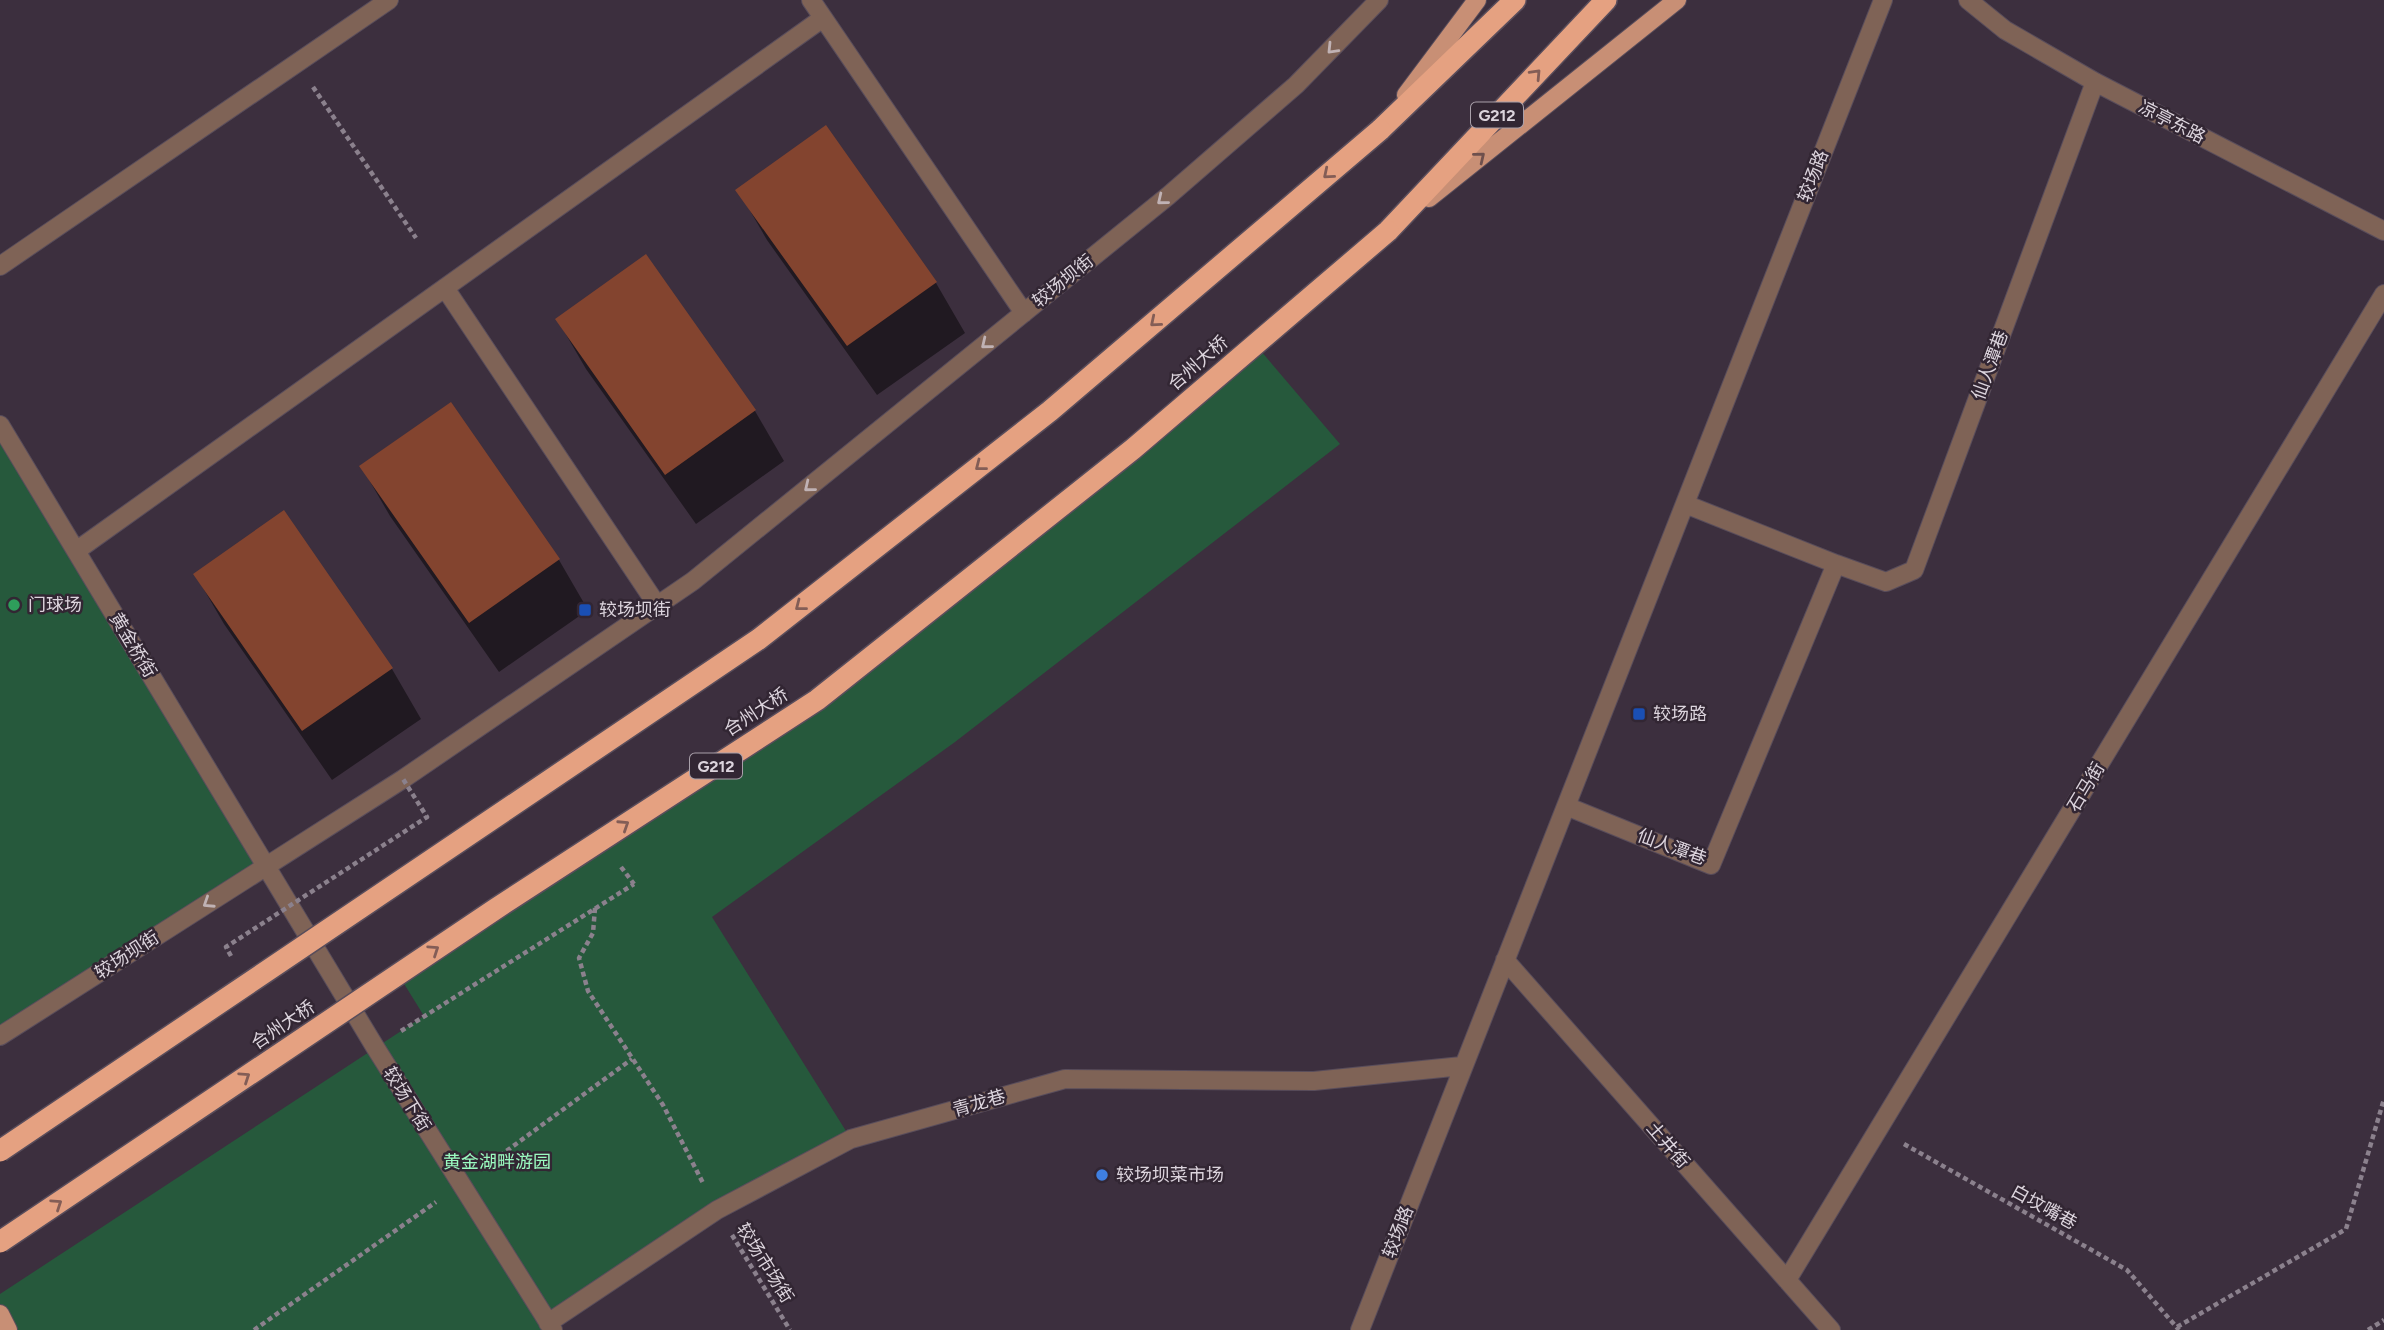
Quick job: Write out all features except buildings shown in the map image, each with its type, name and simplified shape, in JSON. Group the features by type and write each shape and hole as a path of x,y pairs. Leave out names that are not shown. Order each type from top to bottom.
{"highway":[{"path":"0,1151 759,639 1050,411 1380,130 1515,0"},
{"name":"G212","path":"1388,230 1606,0"},
{"name":"合州大桥","path":"0,1242 497,908 817,700 1133,449 1388,230"}],"main road":[{"path":"1380,130 1477,0"},
{"path":"1388,230 1678,0"},
{"path":"0,1314 8,1330"}],"street":[{"path":"0,266 388,0"},
{"path":"811,0 1024,313"},
{"name":"较场坝街","path":"0,1036 403,779 693,581 1168,196 1296,85 1379,0"},
{"name":"较场路","path":"1360,1330 1883,0"},
{"name":"凉亭东路","path":"1968,0 2005,30 2095,82 2384,230"},
{"path":"76,551 823,18"},
{"name":"仙人潭巷","path":"1685,503 1886,582 1914,570 2095,82"},
{"path":"445,288 657,605"},
{"name":"石马街","path":"1787,1280 2384,294"},
{"name":"黄金桥街","path":"0,425 266,866"},
{"name":"仙人潭巷","path":"1566,806 1712,865 1836,564"},
{"name":"较场下街","path":"266,866 375,1047 551,1326"},
{"name":"土井街","path":"1505,960 1831,1330"},
{"name":"青龙巷","path":"551,1326 717,1210 851,1139 1065,1079 1314,1081 1462,1066"}],"path":[{"path":"297,63 416,238"},
{"path":"249,983 226,947 427,817 403,779"},
{"path":"375,1047 634,884"},
{"name":"较场市场街","path":"595,908 593,933 579,958 588,991 663,1105 717,1210 790,1330"},
{"path":"2178,1329 2346,1228 2384,1100"},
{"name":"白坟嘴巷","path":"1878,1129 2127,1269 2178,1329"},
{"path":"2368,1330 2384,1320"}],"green space":[{"name":"黄金湖畔游园","path":"1255,344 1340,444 955,742 712,917 851,1139 717,1210 553,1330 0,1330 0,1294 424,1016 398,974 817,700"},
{"path":"0,425 266,866 0,1036"}],"place":[{"name":"门球场","path":"14,605"},
{"name":"较场坝街","path":"585,610"},
{"name":"较场路","path":"1639,714"},
{"name":"较场坝菜市场","path":"1102,1175"}]}
